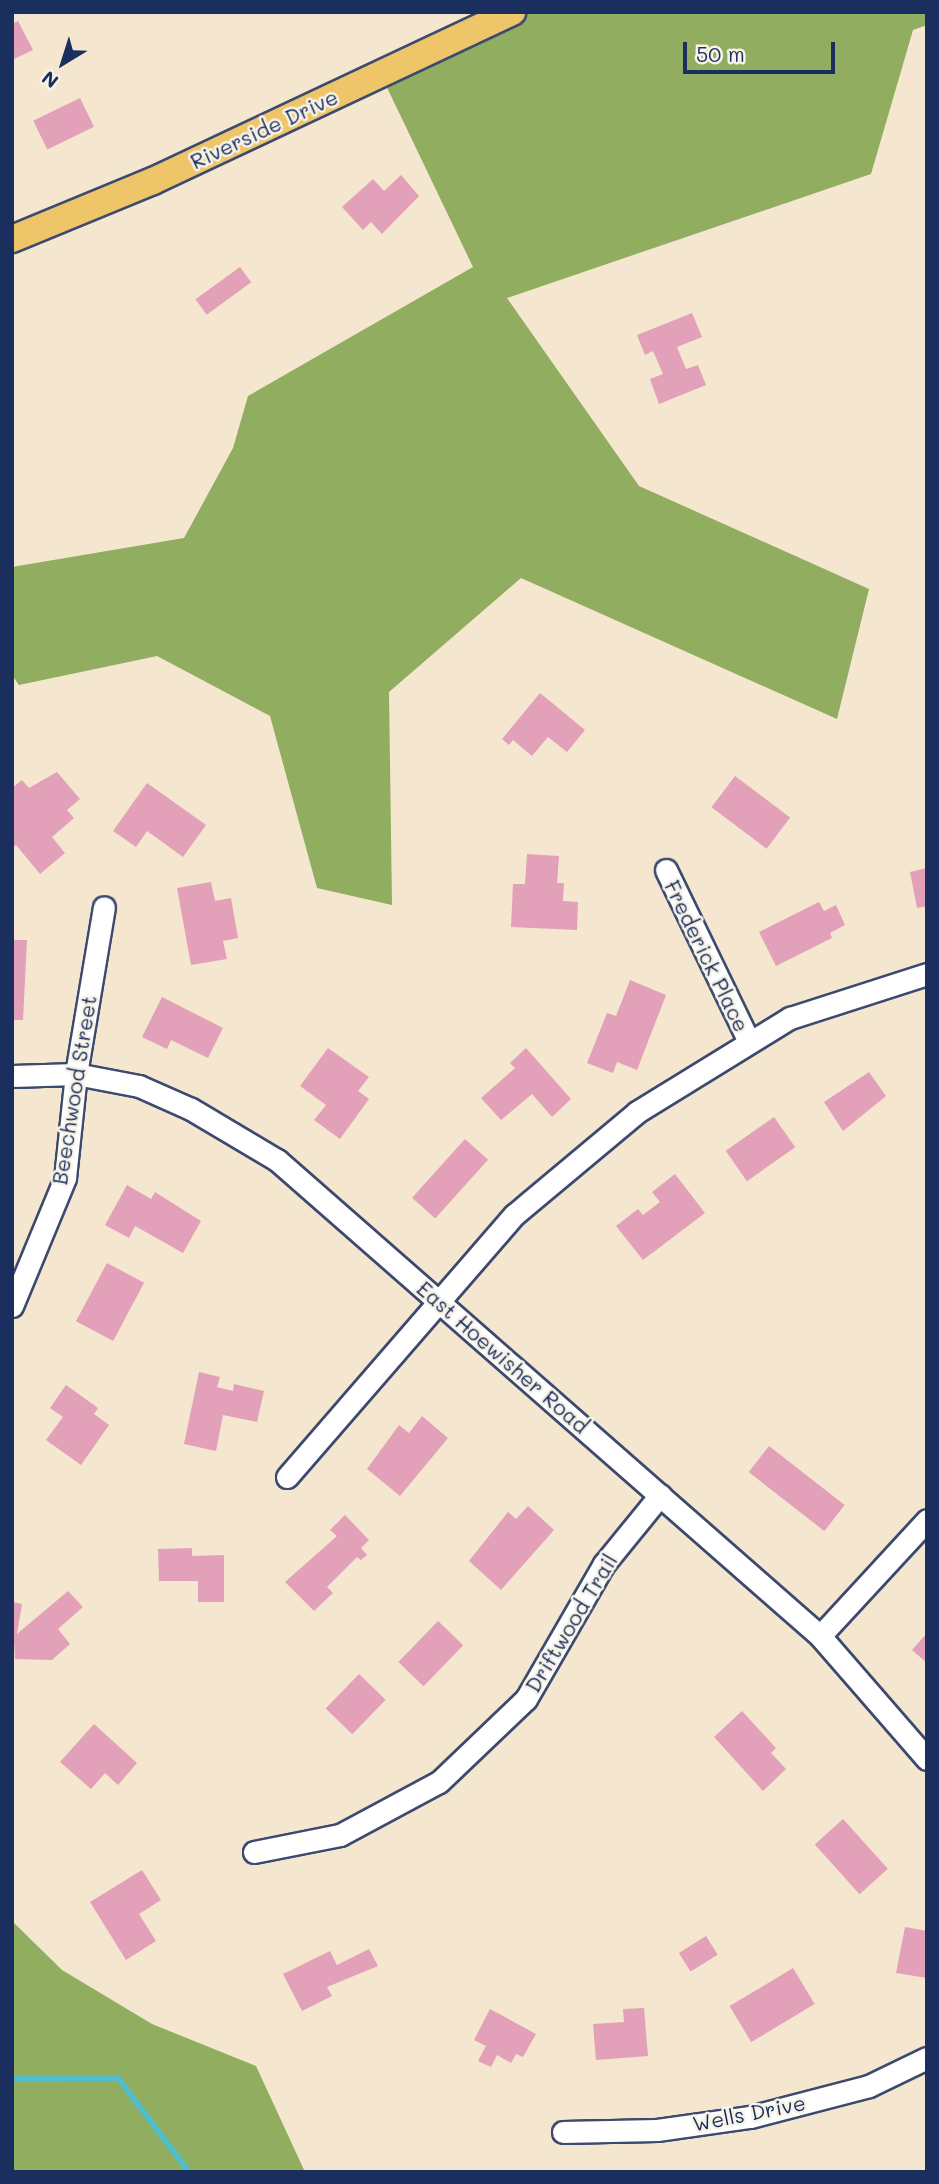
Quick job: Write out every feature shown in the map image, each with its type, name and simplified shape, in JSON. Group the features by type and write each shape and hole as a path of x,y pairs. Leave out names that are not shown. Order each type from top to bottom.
{"main road":[{"name":"Riverside Drive","path":"12,239 153,181 512,12"}],"street":[{"name":"Frederick Place","path":"666,870 749,1042"},
{"name":"Beechwood Street","path":"12,1306 65,1178 76,1074 104,907"},
{"path":"287,1477 513,1215 637,1112 790,1018 927,974"},
{"name":"East Hoewisher Road","path":"12,1076 76,1074 139,1086 191,1109 277,1160 820,1636 927,1759"},
{"name":"Driftwood Trail","path":"254,1852 340,1835 439,1782 526,1699 604,1564 660,1495"},
{"path":"820,1636 927,1521"},
{"name":"Wells Drive","path":"563,2132 657,2130 750,2117 869,2086 927,2058"}],"green space":[{"path":"512,12 927,12 927,25 913,30 871,174 507,298 639,486 869,589 837,719 521,578 389,692 392,905 317,888 270,716 157,656 19,685 12,675 12,567 184,538 233,448 248,396 473,267 381,75"},
{"path":"12,1921 62,1970 152,2024 256,2066 305,2172 12,2172"}],"building":[{"path":"18,21 33,50 12,60 12,24"},
{"path":"80,98 94,127 47,150 33,121"},
{"path":"401,175 419,196 382,234 371,222 363,230 342,207 373,179 384,191"},
{"path":"240,267 251,282 207,315 196,299"},
{"path":"692,313 702,337 677,347 686,369 698,365 706,385 659,404 650,379 663,374 653,351 645,355 637,335"},
{"path":"540,693 585,730 567,752 548,737 532,756 513,740 509,745 502,739"},
{"path":"57,772 80,799 67,810 74,818 52,837 65,853 40,874 16,845 12,848 12,788 22,780 29,788"},
{"path":"735,776 790,818 767,849 712,807"},
{"path":"147,783 206,825 183,857 147,831 136,847 113,831"},
{"path":"527,854 559,856 557,883 564,883 563,901 578,902 577,930 511,927 513,884 525,884"},
{"path":"927,868 927,906 917,908 910,872"},
{"path":"211,882 215,901 231,898 238,938 223,941 227,959 191,965 177,888"},
{"path":"819,902 824,911 836,905 845,925 830,933 832,938 776,966 759,932"},
{"path":"12,940 27,940 23,1020 12,1020"},
{"path":"630,980 666,995 637,1070 617,1062 613,1073 587,1063 607,1013 616,1016"},
{"path":"162,997 223,1028 208,1058 171,1040 167,1049 142,1037"},
{"path":"328,1048 369,1077 358,1091 369,1099 340,1139 314,1120 326,1105 300,1086"},
{"path":"526,1048 571,1099 552,1117 532,1094 501,1120 481,1098 515,1068 510,1063"},
{"path":"869,1072 886,1096 843,1131 824,1102"},
{"path":"774,1117 795,1147 747,1181 726,1151"},
{"path":"465,1139 488,1160 435,1218 412,1198"},
{"path":"675,1174 705,1213 643,1260 616,1226 638,1209 643,1215 660,1202 652,1192"},
{"path":"127,1185 151,1199 155,1192 201,1221 183,1253 135,1226 129,1238 105,1225"},
{"path":"107,1263 144,1283 113,1341 76,1321"},
{"path":"199,1372 220,1377 217,1387 233,1391 234,1384 264,1391 257,1422 223,1415 216,1451 184,1444"},
{"path":"66,1385 98,1408 94,1414 109,1425 81,1465 46,1440 63,1417 50,1408"},
{"path":"422,1416 448,1438 400,1496 367,1469 399,1425 409,1433"},
{"path":"769,1446 845,1505 824,1531 749,1472"},
{"path":"528,1506 554,1530 501,1590 469,1561 508,1512 516,1519"},
{"path":"345,1515 369,1540 361,1548 367,1555 361,1560 357,1557 327,1587 333,1593 314,1611 285,1582 337,1536 330,1530"},
{"path":"192,1548 192,1556 224,1555 224,1602 198,1602 198,1581 159,1581 158,1549"},
{"path":"68,1591 83,1607 58,1629 70,1644 52,1660 15,1659 12,1602 22,1604 17,1634"},
{"path":"438,1621 463,1645 424,1686 398,1662"},
{"path":"927,1633 927,1663 912,1650"},
{"path":"359,1674 386,1700 352,1734 326,1709"},
{"path":"742,1711 776,1748 771,1753 786,1769 763,1791 714,1737"},
{"path":"94,1724 137,1763 118,1785 105,1773 91,1789 60,1762"},
{"path":"843,1819 888,1869 860,1894 815,1844"},
{"path":"142,1870 161,1900 139,1914 156,1941 126,1960 90,1902"},
{"path":"905,1927 927,1931 927,1978 896,1973"},
{"path":"706,1936 718,1955 691,1972 679,1953"},
{"path":"369,1949 378,1966 327,1987 332,1996 302,2011 283,1974 330,1951 337,1965"},
{"path":"793,1968 815,2004 751,2042 730,2006"},
{"path":"644,2008 648,2056 596,2060 593,2024 624,2022 623,2009"},
{"path":"490,2009 536,2034 523,2057 516,2054 511,2063 497,2055 491,2067 478,2061 486,2046 474,2040"}],"waterway":[{"path":"12,2079 118,2078 189,2172"}]}
